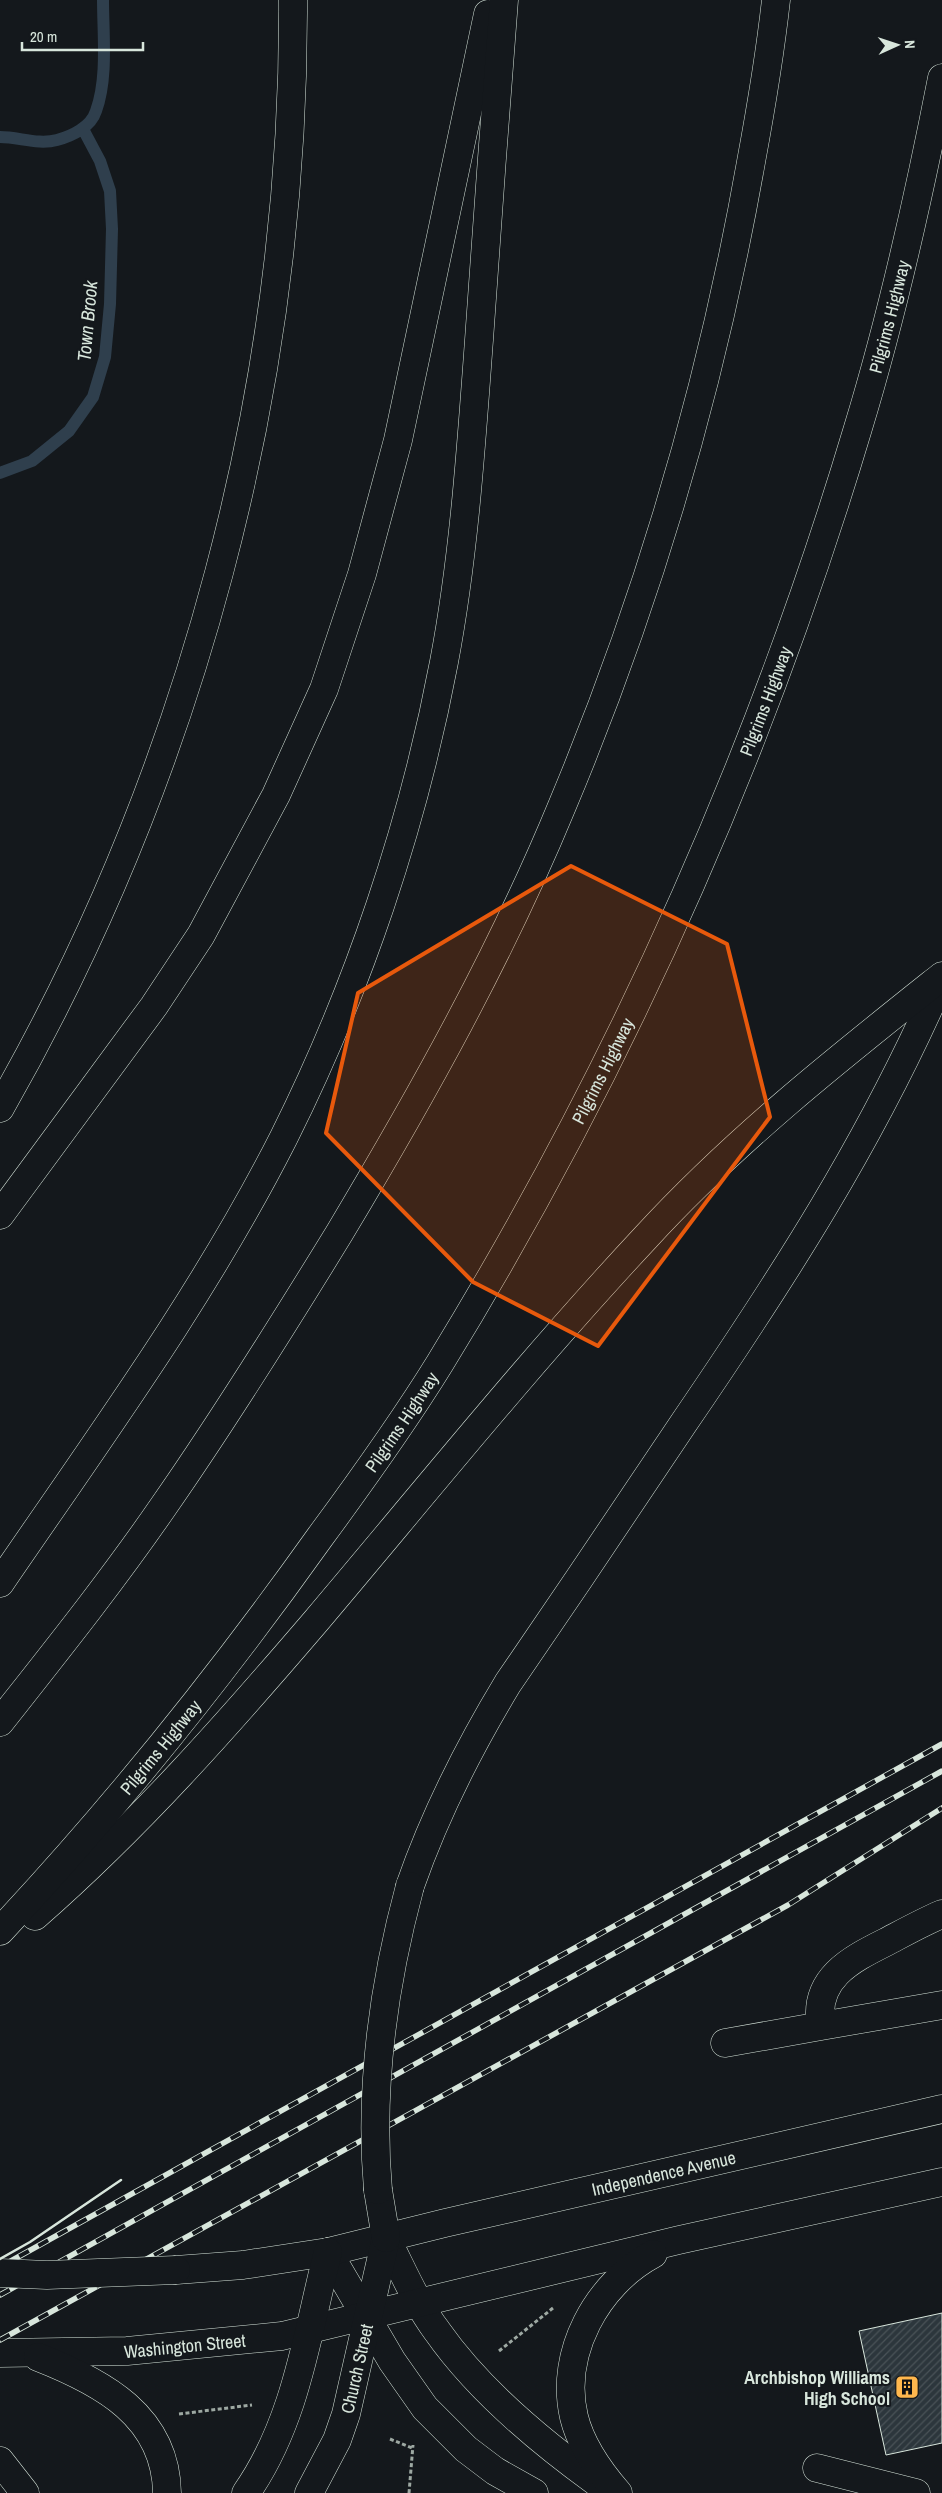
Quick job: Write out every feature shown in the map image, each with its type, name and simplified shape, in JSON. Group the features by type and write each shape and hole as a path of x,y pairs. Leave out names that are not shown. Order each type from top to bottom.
{"main road":[{"path":"0,1108 57,1000 102,904 143,805 182,695 214,589 250,438 269,338 288,164 293,0"},
{"path":"0,1215 154,1006 201,935 276,795 324,689 362,574 398,440 491,0"},
{"path":"0,1583 186,1310 243,1214 285,1135 326,1045 364,950 396,854 429,736 458,573 472,435 504,0"},
{"path":"0,1722 74,1627 163,1507 283,1326 415,1104 467,1006 533,874 566,798 619,660 664,529 685,458 721,318 736,245 763,97 776,0"},
{"name":"Pilgrims Highway","path":"0,1931 100,1820 181,1724 267,1614 438,1367 583,1110 648,978 708,844 765,704 793,627 837,497 880,351 915,208 942,78"},
{"path":"612,2493 547,2444 482,2386 436,2331 386,2238 378,2190 374,2146 375,2077 390,1968 410,1886 438,1810 471,1746 494,1707 802,1246 863,1141 913,1043 942,977"},
{"path":"0,1946 112,1845 204,1752 578,1313 677,1204 768,1117 942,977"},
{"path":"821,2026 820,2002 835,1974 863,1954 942,1914"},
{"path":"725,2043 942,2005"},
{"name":"Independence Avenue","path":"386,2238 942,2109"},
{"path":"420,2304 679,2240 942,2182"},
{"path":"0,2273 47,2275 176,2270 242,2265 328,2252 386,2238"},
{"name":"Church Street","path":"309,2493 337,2440 346,2414 386,2238"},
{"path":"618,2493 594,2462 574,2418 571,2394 576,2350 594,2309 608,2290 641,2260 679,2240"},
{"path":"328,2252 408,2386 443,2429 495,2471 534,2493"},
{"path":"246,2493 266,2461 279,2435 298,2375 328,2252"},
{"name":"Washington Street","path":"0,2352 27,2353 183,2347 308,2332 420,2304"},
{"path":"27,2353 93,2382 131,2410 146,2426 160,2453 167,2473 167,2493"},
{"path":"0,2461 25,2493"},
{"path":"817,2468 916,2493"}],"path":[{"path":"495,2355 554,2307"},
{"path":"173,2414 260,2404"},
{"path":"409,2493 413,2437"},
{"path":"390,2439 412,2448"}],"highlighted area":[{"path":"571,866 727,944 770,1117 598,1346 473,1282 326,1133 358,993"}],"building":[{"name":"Archbishop Williams High School","path":"942,2313 942,2443 886,2455 859,2331"}],"waterway":[{"name":"Town Brook","path":"0,137 50,141 75,133 94,117 102,85 104,56 103,0"},
{"name":"Town Brook","path":"0,473 32,461 69,431 93,397 105,357 110,304 112,229 110,191 100,161 83,129"}],"railway":[{"path":"0,2267 942,1744"},
{"path":"0,2295 942,1771"},
{"path":"0,2340 788,1905 942,1808"}],"wall":[{"path":"0,2259 30,2242 121,2180"}],"place":[{"name":"Archbishop Williams High School","path":"907,2387"}]}
